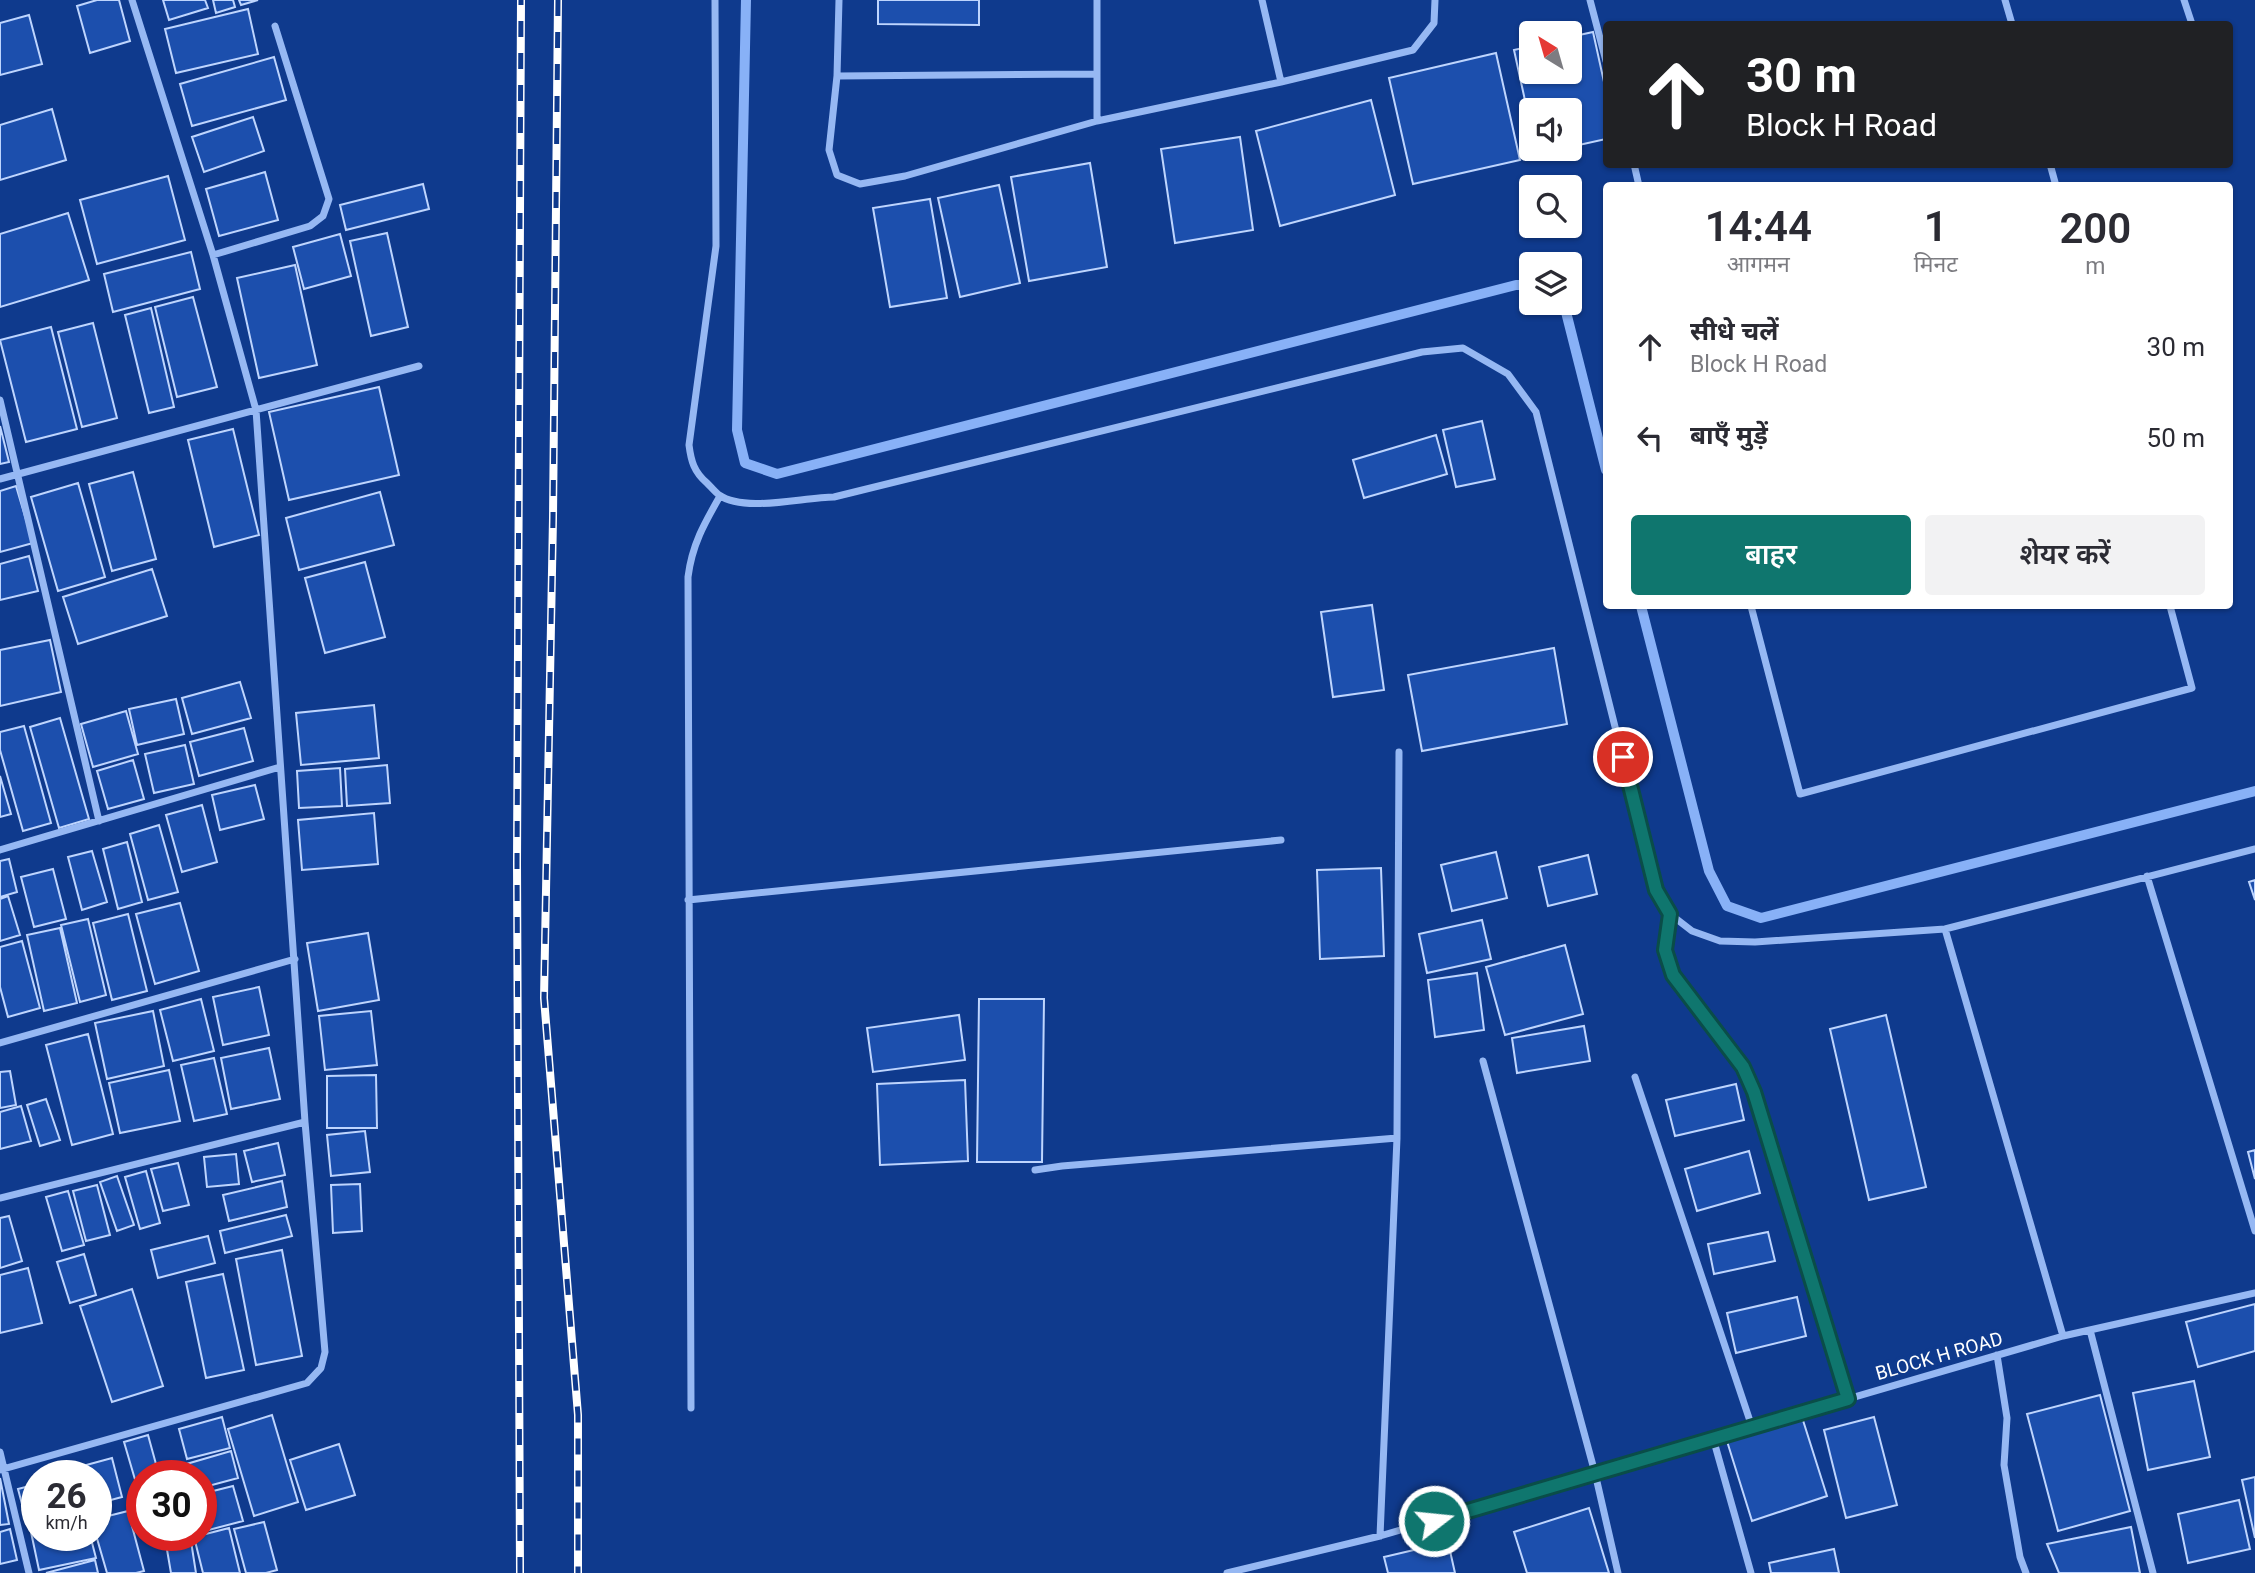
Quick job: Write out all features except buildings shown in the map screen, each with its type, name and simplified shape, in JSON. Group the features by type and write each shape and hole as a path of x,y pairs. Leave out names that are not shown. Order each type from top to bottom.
{"street":[{"path":"3,1470 307,1383 321,1368 325,1352 305,1122 256,410 213,255 132,0"},
{"path":"715,0 716,246 689,445 691,462 699,476 720,496 739,502 762,503 834,497 1422,352 1463,348 1508,374 1536,412 1656,890 1670,914 1692,932 1720,941 1755,942 1945,929 2255,849"},
{"path":"839,0 837,76 829,150 837,175 860,184 905,176 1097,121 1281,82 1413,50 1434,23 1435,0"},
{"path":"1097,0 1097,121"},
{"path":"1262,0 1281,82"},
{"path":"1590,0 1603,50"},
{"path":"2005,0 2011,21"},
{"path":"2184,0 2191,21"},
{"path":"213,255 310,226 323,216 329,199 275,26"},
{"path":"837,76 1097,74"},
{"path":"0,479 419,366"},
{"path":"0,400 99,821"},
{"path":"691,1408 688,577 697,538 720,496"},
{"path":"1752,609 1800,794 2192,688 2171,609"},
{"path":"1380,1536 1397,1138 1399,752"},
{"path":"0,850 280,767"},
{"path":"688,900 1281,840"},
{"path":"2147,876 2255,1231"},
{"path":"1670,914 1665,950 1673,975 1743,1067 1754,1092 1848,1399"},
{"path":"1945,929 2063,1336"},
{"path":"0,1043 295,958"},
{"path":"1483,1061 1595,1474 1618,1573"},
{"path":"1635,1077 1752,1427"},
{"path":"0,1198 305,1122"},
{"path":"1035,1170 1397,1138"},
{"name":"BLOCK H ROAD","path":"1227,1573 1380,1536 2063,1336 2255,1293"},
{"path":"2090,1329 2153,1573"},
{"path":"1997,1355 2007,1419 2004,1465 2020,1556 2026,1573"},
{"path":"1713,1438 1751,1573"},
{"path":"0,1452 29,1573"}],"waterway":[{"path":"746,0 737,430 745,463 777,474 1519,285"},
{"path":"1567,315 1603,458"},
{"path":"1642,609 1709,871 1727,906 1761,918 2255,791"}],"railway":[{"path":"520,1573 517,863 521,0"},
{"path":"558,0 553,518 544,998 578,1415 578,1573"}],"route":[{"path":"1434,1521 1848,1399 1754,1092 1743,1067 1673,975 1665,950 1670,914 1656,890 1623,757"}]}
